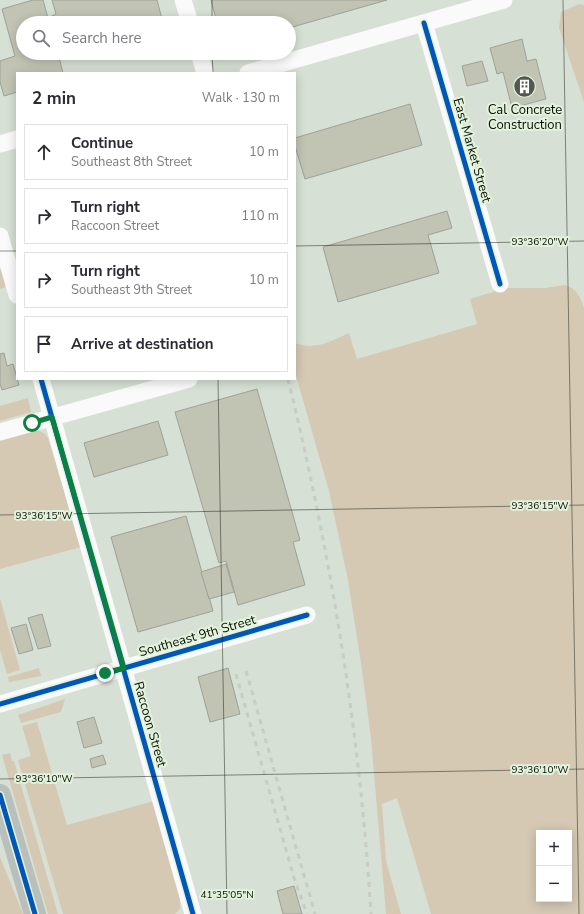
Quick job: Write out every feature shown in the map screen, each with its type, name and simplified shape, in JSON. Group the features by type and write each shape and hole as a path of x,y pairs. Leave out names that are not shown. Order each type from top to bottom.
{"main road":[{"path":"0,795 35,914"}],"street":[{"path":"183,0 188,16"},
{"path":"296,59 504,0"},
{"name":"East Market Street","path":"424,23 500,284"},
{"path":"201,60 205,72"},
{"path":"252,72 294,60"},
{"path":"0,144 16,139"},
{"path":"0,236 16,292"},
{"name":"Raccoon Street","path":"41,380 193,914"},
{"path":"0,432 185,380"},
{"name":"Southeast 9th Street","path":"0,704 307,615"}],"shaded area":[{"path":"579,4 584,5 584,102 559,28 561,12"},
{"path":"0,265 6,287 0,289"},
{"path":"565,285 578,294 584,308 584,914 431,914 397,798 382,804 386,861 401,914 386,914 371,738 348,580 329,491 296,376 296,343 309,346 323,344 349,333 357,359 477,324 470,299 506,288 545,288"},
{"path":"28,398 31,412 0,421 0,406"},
{"path":"38,430 45,434 48,438 81,547 0,569 0,440"},
{"path":"0,598 20,670 7,674 0,650"},
{"path":"39,668 41,676 9,682 8,677"},
{"path":"65,699 61,712 21,723 18,715"},
{"path":"37,722 67,825 154,801 180,896 180,909 175,914 63,914 18,760 31,756 22,726"},
{"path":"10,753 12,761 14,761 58,914 48,914 2,755"},
{"path":"0,857 23,914 0,914"}],"building":[{"path":"33,0 43,0 47,16 16,16 16,60 60,60 63,72 16,72 16,92 4,96 0,82 0,61 15,56 2,9"},
{"path":"52,0 157,0 161,16 52,16 56,14"},
{"path":"211,0 387,0 296,26 296,16 215,16"},
{"name":"Cal Concrete Construction","path":"522,39 527,61 536,59 546,99 512,108 503,72 497,74 490,48"},
{"path":"482,61 488,81 467,86 462,66"},
{"path":"410,104 422,145 305,179 296,149 296,138"},
{"path":"447,211 452,228 428,235 439,273 338,302 323,247"},
{"path":"4,353 7,366 13,364 16,380 18,380 19,385 2,390 0,384 0,354"},
{"path":"257,389 300,540 293,542 305,585 238,605 226,561 219,563 175,412"},
{"path":"158,421 168,455 94,477 84,443"},
{"path":"186,516 213,611 138,632 111,537"},
{"path":"226,564 234,592 209,599 201,572"},
{"path":"42,614 51,646 38,649 28,618"},
{"path":"26,624 33,650 19,654 11,628"},
{"path":"228,668 240,714 210,722 198,677"},
{"path":"94,717 102,743 84,748 77,722"},
{"path":"103,755 106,764 92,768 90,759"},
{"path":"294,886 302,914 283,914 277,891"}],"railway":[{"path":"288,380 318,511 342,645 359,779 371,914"},
{"path":"246,671 315,914"},
{"path":"236,674 294,878 307,914"}],"cycle path":[{"path":"424,23 500,284"},
{"path":"41,380 193,914"},
{"path":"0,704 307,615"},
{"path":"0,795 35,914"}],"place":[{"name":"Cal Concrete Construction","path":"525,87"}],"route":[{"path":"32,423 52,417 124,668 105,673"}]}
